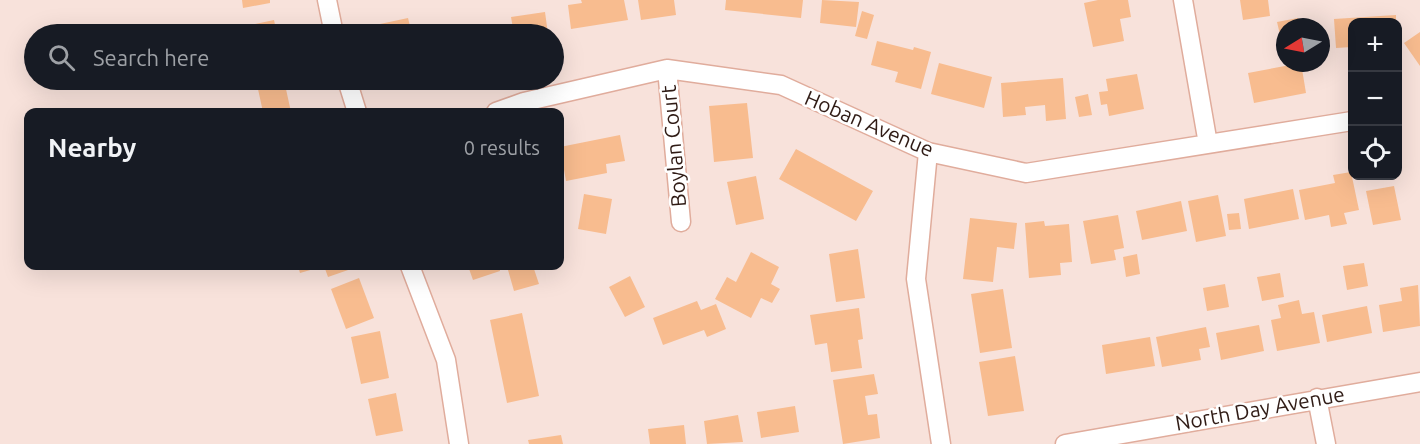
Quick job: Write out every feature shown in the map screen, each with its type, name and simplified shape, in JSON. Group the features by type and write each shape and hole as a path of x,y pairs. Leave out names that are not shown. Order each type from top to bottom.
{"street":[{"path":"327,0 332,24"},
{"path":"1183,0 1208,144"},
{"name":"Hoban Avenue","path":"507,108 667,69 781,86 928,152 1026,173 1348,122"},
{"name":"Boylan Court","path":"667,69 681,222"},
{"path":"350,90 356,108"},
{"path":"928,152 916,279 941,444"},
{"path":"412,270 446,360 459,444"},
{"name":"North Day Avenue","path":"1065,444 1317,398 1420,382"},
{"path":"1317,398 1326,444"}],"building":[{"path":"242,0 270,0 270,3 243,8"},
{"path":"581,0 624,0 628,20 571,29 568,5 582,3"},
{"path":"638,0 674,0 676,15 641,20"},
{"path":"726,0 803,0 801,18 725,10"},
{"path":"822,0 859,2 856,27 820,23"},
{"path":"1098,0 1128,0 1131,17 1120,19 1124,41 1093,47 1084,3"},
{"path":"1240,0 1268,0 1270,16 1243,20"},
{"path":"862,11 874,15 867,39 855,36"},
{"path":"545,12 547,24 512,24 511,17"},
{"path":"1396,15 1396,18 1350,18"},
{"path":"408,18 410,24 380,24"},
{"path":"1348,18 1348,47 1336,48 1334,19"},
{"path":"274,20 275,24 255,24"},
{"path":"1420,32 1420,66 1404,43"},
{"path":"877,41 931,52 921,89 895,82 898,72 871,65"},
{"path":"939,63 992,77 984,108 931,94"},
{"path":"1276,68 1276,72 1302,72 1306,93 1254,103 1248,73"},
{"path":"1137,74 1144,109 1109,116 1107,104 1101,105 1099,92 1108,91 1106,79"},
{"path":"1063,78 1066,119 1046,121 1045,105 1025,107 1026,115 1003,117 1001,83"},
{"path":"258,90 286,90 290,108 262,108"},
{"path":"1088,94 1092,115 1079,117 1075,97"},
{"path":"747,103 753,158 714,162 709,106"},
{"path":"620,135 625,161 606,164 607,173 566,181 564,146"},
{"path":"796,149 873,191 856,221 779,179"},
{"path":"1348,172 1348,180 1353,180 1359,210 1344,213 1347,224 1331,227 1329,215 1305,220 1299,190 1335,183 1333,175"},
{"path":"756,176 764,219 736,225 727,182"},
{"path":"1394,186 1401,220 1373,225 1366,191"},
{"path":"1293,189 1299,219 1249,229 1244,199"},
{"path":"584,194 612,199 606,234 578,229"},
{"path":"1218,195 1226,236 1196,242 1188,201"},
{"path":"1181,201 1187,231 1142,240 1136,211"},
{"path":"1239,213 1241,229 1229,230 1227,214"},
{"path":"1118,215 1124,248 1114,250 1116,260 1091,264 1083,221"},
{"path":"970,218 1017,223 1014,249 997,247 993,282 963,279"},
{"path":"1044,221 1045,226 1069,224 1072,262 1060,263 1061,275 1029,278 1025,223"},
{"path":"858,249 865,298 836,302 829,254"},
{"path":"751,252 779,267 771,284 780,289 772,303 761,298 751,318 715,299 727,277 736,282"},
{"path":"1137,254 1140,274 1126,277 1123,257"},
{"path":"1364,263 1368,286 1347,290 1343,266"},
{"path":"325,270 348,270 328,277"},
{"path":"469,270 500,270 500,271 473,280"},
{"path":"508,270 534,270 539,284 514,291"},
{"path":"1280,273 1284,297 1262,301 1257,277"},
{"path":"630,276 645,307 625,317 609,287"},
{"path":"359,278 374,318 346,329 331,289"},
{"path":"1225,284 1229,307 1207,311 1203,288"},
{"path":"1418,285 1420,326 1383,332 1379,305 1402,301 1400,288"},
{"path":"1003,289 1012,348 980,353 971,294"},
{"path":"1299,300 1302,314 1314,312 1320,343 1277,351 1271,320 1281,318 1278,305"},
{"path":"697,301 701,310 716,304 726,329 707,337 704,330 663,345 653,318"},
{"path":"1367,306 1372,333 1327,342 1322,315"},
{"path":"859,308 863,339 858,340 862,368 831,372 827,343 815,345 810,315"},
{"path":"522,313 539,396 507,403 490,320"},
{"path":"1259,325 1264,351 1221,360 1216,333"},
{"path":"1206,327 1210,347 1199,349 1201,360 1162,367 1156,337"},
{"path":"380,331 389,378 361,384 351,337"},
{"path":"1150,337 1155,366 1106,374 1102,345"},
{"path":"1015,356 1024,411 988,416 979,362"},
{"path":"874,374 878,394 865,396 868,415 877,414 880,438 843,444 833,380"},
{"path":"396,393 403,431 376,436 368,399"},
{"path":"795,406 799,432 761,438 757,412"},
{"path":"738,415 743,442 707,444 704,421"},
{"path":"684,425 686,444 650,444 648,429"},
{"path":"561,435 563,444 529,444 528,440"}]}
